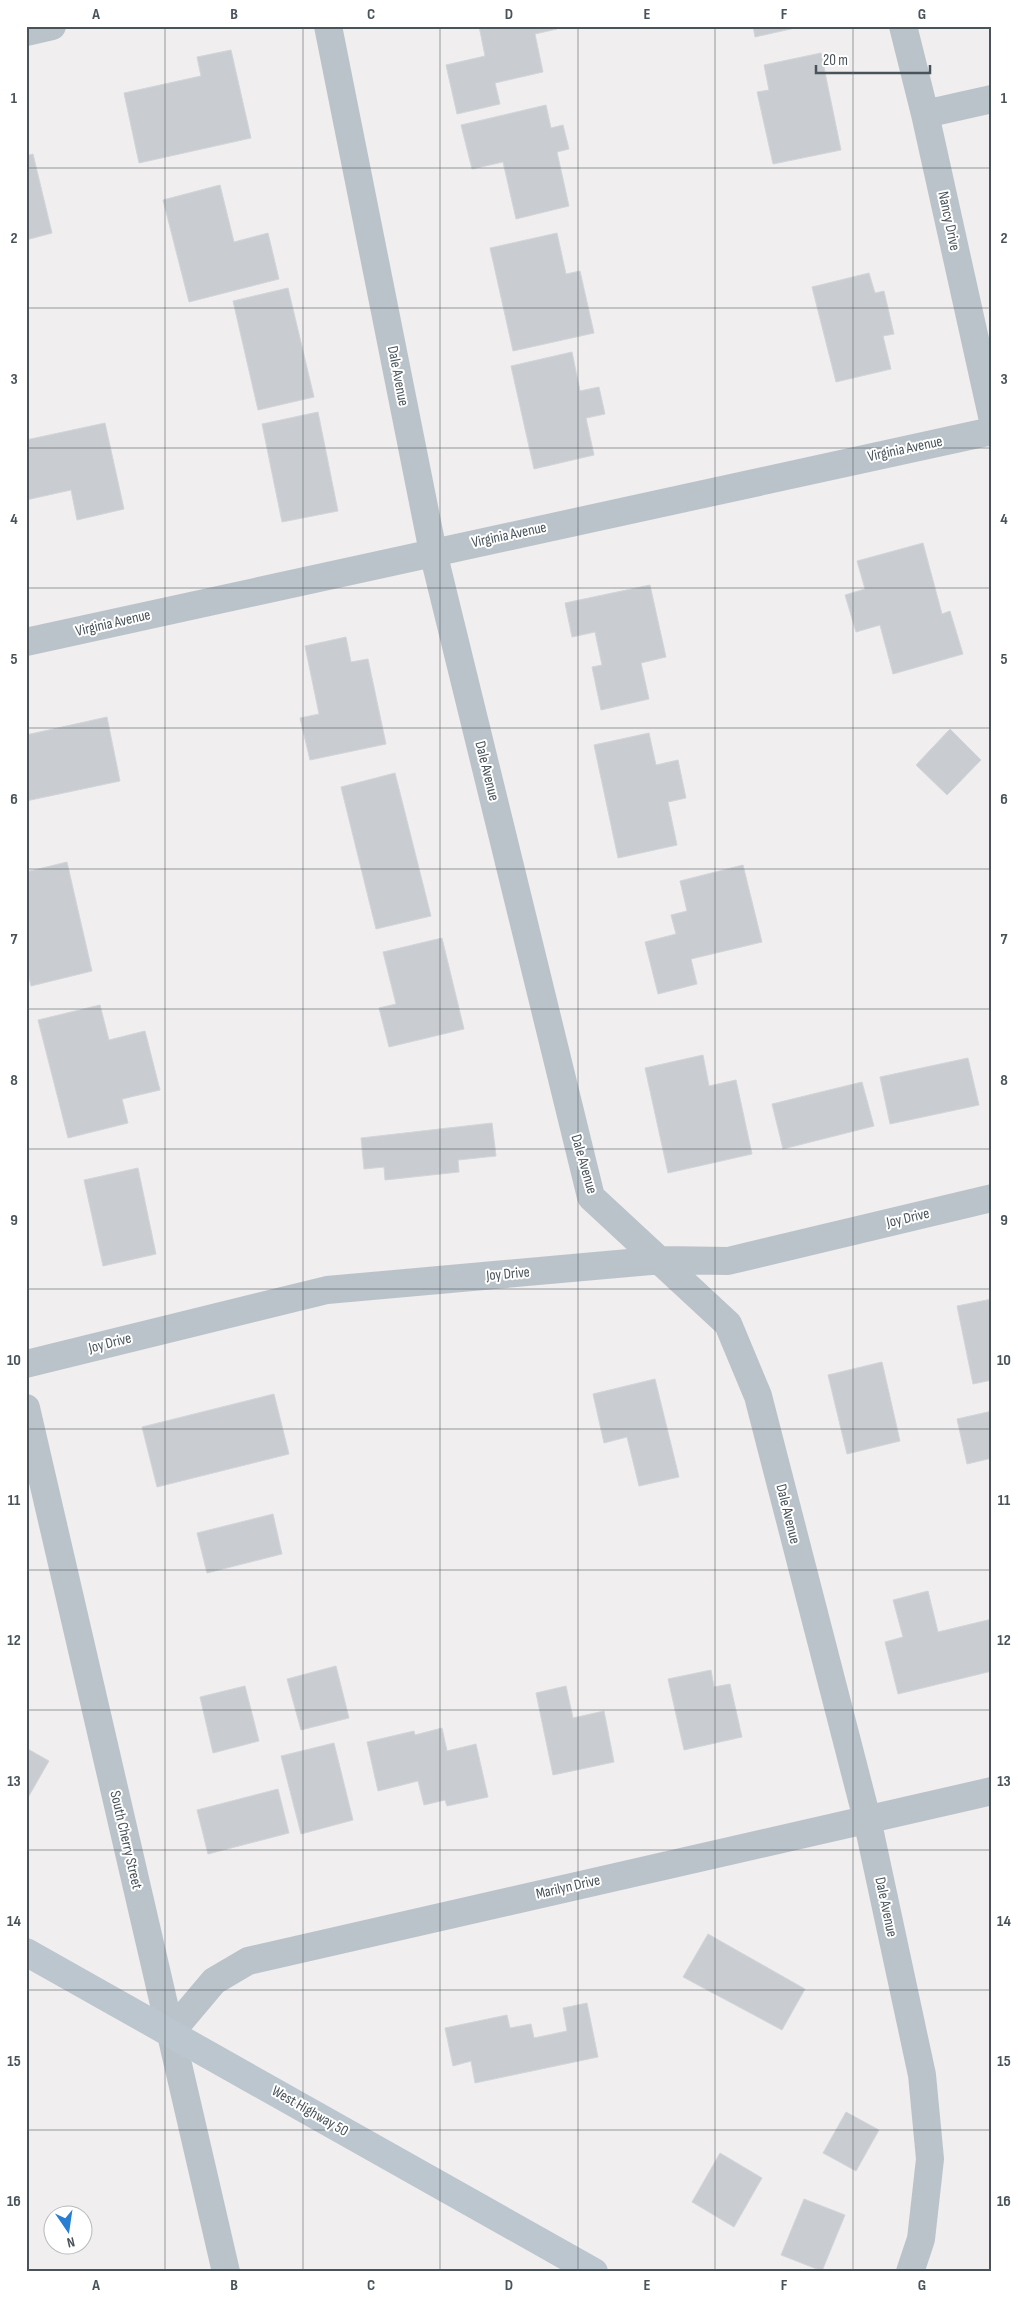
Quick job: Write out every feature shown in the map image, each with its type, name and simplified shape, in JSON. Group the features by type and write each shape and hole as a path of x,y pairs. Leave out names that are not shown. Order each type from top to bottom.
{"main road":[{"name":"West Highway 50","path":"26,1952 172,2032 594,2272"}],"street":[{"path":"26,32 52,26"},
{"name":"Dale Avenue","path":"328,26 433,552 591,1197 662,1260 728,1324 758,1396 867,1819 922,2075 930,2160 922,2239 910,2272"},
{"name":"Nancy Drive","path":"903,26 926,114 992,416"},
{"path":"926,114 992,99"},
{"name":"Virginia Avenue","path":"26,642 992,430"},
{"name":"Joy Drive","path":"26,1364 327,1290 662,1260 728,1261 992,1198"},
{"name":"South Cherry Street","path":"26,1408 172,2032 226,2272"},
{"name":"Marilyn Drive","path":"172,2032 214,1981 248,1961 992,1791"}],"building":[{"path":"479,26 556,26 557,29 535,34 543,72 495,83 500,104 457,114 446,65 485,56"},
{"path":"753,26 804,26 755,37"},
{"path":"231,50 251,138 139,163 124,93 201,76 197,57"},
{"path":"821,53 841,150 773,164 757,92 769,90 764,65"},
{"path":"546,105 551,128 563,125 569,149 557,152 569,206 516,219 503,162 472,169 461,125"},
{"path":"33,154 52,233 26,240 26,156"},
{"path":"220,185 234,242 268,233 279,279 189,302 163,200"},
{"path":"557,233 566,274 580,271 594,333 513,351 490,248"},
{"path":"869,273 875,293 884,291 894,334 883,336 891,369 836,382 812,287"},
{"path":"288,288 314,397 258,410 233,301"},
{"path":"572,352 580,391 599,387 605,414 586,418 594,455 534,469 511,366"},
{"path":"318,412 338,511 282,522 262,424"},
{"path":"105,423 124,509 77,520 71,490 26,500 26,440"},
{"path":"923,543 942,614 950,611 963,654 893,674 880,625 856,632 845,595 865,589 857,561"},
{"path":"650,585 666,657 641,663 649,699 601,710 592,667 602,665 595,632 572,637 565,603"},
{"path":"346,637 351,662 368,659 386,744 310,760 300,718 319,714 305,646"},
{"path":"107,717 120,781 26,801 26,735"},
{"path":"950,729 981,760 947,795 916,765"},
{"path":"649,733 656,765 678,760 686,798 668,802 677,845 618,858 594,745"},
{"path":"395,773 431,916 376,929 341,787"},
{"path":"67,862 92,971 31,986 26,964 26,872"},
{"path":"743,865 762,942 691,959 697,984 658,994 645,942 676,934 671,915 687,911 680,881"},
{"path":"442,938 464,1029 389,1047 379,1008 396,1004 383,952"},
{"path":"100,1005 109,1040 145,1031 160,1090 122,1099 128,1123 68,1138 38,1020"},
{"path":"703,1055 709,1086 736,1080 752,1154 668,1173 645,1068"},
{"path":"968,1058 979,1105 890,1124 880,1077"},
{"path":"862,1082 874,1126 783,1149 772,1104"},
{"path":"492,1123 496,1156 458,1160 459,1172 385,1180 384,1167 364,1169 361,1138"},
{"path":"138,1168 156,1254 103,1266 84,1180"},
{"path":"992,1299 992,1380 973,1384 957,1306"},
{"path":"882,1362 900,1441 847,1454 828,1375"},
{"path":"655,1379 679,1477 639,1486 627,1437 604,1443 593,1394"},
{"path":"274,1394 289,1454 157,1487 142,1427"},
{"path":"992,1411 992,1458 967,1464 957,1419"},
{"path":"273,1514 282,1554 207,1573 197,1533"},
{"path":"928,1591 938,1632 992,1619 992,1671 898,1694 885,1642 903,1637 893,1600"},
{"path":"336,1666 349,1718 301,1730 287,1679"},
{"path":"711,1670 714,1687 730,1684 742,1737 684,1750 668,1679"},
{"path":"245,1686 259,1741 213,1753 200,1697"},
{"path":"566,1686 573,1718 604,1711 614,1762 553,1775 536,1693"},
{"path":"442,1728 447,1751 476,1744 488,1797 447,1806 445,1800 424,1805 418,1781 378,1791 367,1742 414,1731 415,1735"},
{"path":"334,1743 353,1820 301,1834 281,1756"},
{"path":"26,1748 49,1761 26,1801"},
{"path":"278,1789 289,1833 208,1854 197,1810"},
{"path":"708,1934 805,1989 782,2030 683,1977"},
{"path":"587,2003 598,2057 475,2083 471,2061 453,2066 445,2028 507,2015 510,2028 531,2024 534,2038 567,2031 563,2008"},
{"path":"846,2112 879,2130 856,2171 823,2153"},
{"path":"720,2153 762,2178 734,2227 692,2202"},
{"path":"804,2199 845,2215 822,2271 781,2255"}]}
